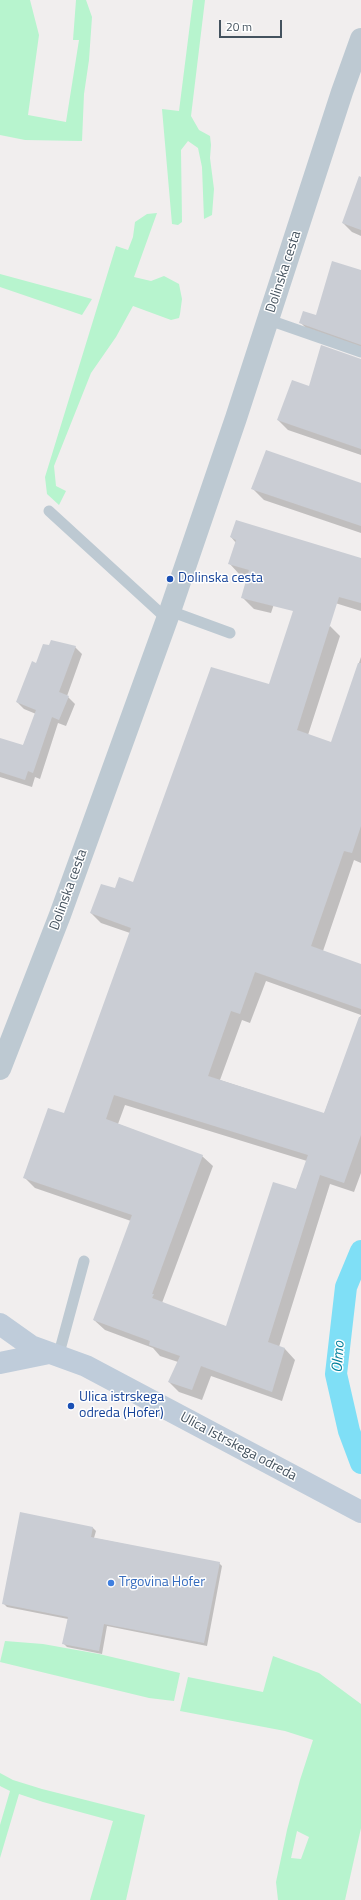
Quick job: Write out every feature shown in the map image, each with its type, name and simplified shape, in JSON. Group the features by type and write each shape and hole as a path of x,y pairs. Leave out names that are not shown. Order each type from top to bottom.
{"street":[{"name":"Dolinska cesta","path":"0,1069 68,894 169,615 269,320 342,92 361,39"},
{"path":"0,1324 31,1346 54,1355"},
{"path":"0,1362 54,1355"},
{"name":"Ulica Istrskega odreda","path":"54,1355 86,1366 361,1512"}],"lane":[{"path":"269,320 361,352"},
{"path":"49,511 169,615 230,632"},
{"path":"54,1355 84,1261"}],"green space":[{"path":"0,0 30,0 39,35 28,115 66,122 79,40 73,40 76,0 86,0 92,17 89,60 84,94 82,141 25,140 0,135"},
{"path":"193,0 205,0 191,116 199,130 210,136 210,158 214,189 212,215 204,219 202,167 198,148 188,141 181,150 182,222 178,225 172,224 162,109 179,111"},
{"path":"157,213 134,277 151,281 164,276 179,284 182,299 179,318 171,320 133,306 116,337 91,373 54,466 56,486 66,491 59,505 47,494 45,477 116,246 128,250 133,237 135,222 147,214"},
{"path":"0,274 92,299 82,315 0,287"},
{"path":"5,1641 43,1644 99,1654 180,1673 174,1701 149,1698 0,1662"},
{"path":"273,1656 319,1673 361,1704 361,1828 345,1900 278,1900 276,1882 287,1830 300,1780 313,1740 285,1731 180,1711 188,1677 263,1692","holes":["297,1831 309,1837 301,1859 291,1858"]},
{"path":"0,1773 13,1780 42,1789 145,1815 126,1900 90,1900 113,1821 19,1794 0,1858 0,1825 10,1791 0,1786"}],"building":[{"path":"359,176 361,177 361,230 342,223"},
{"path":"332,261 361,270 361,345 299,323 303,311 316,315"},
{"path":"321,345 361,359 361,449 277,420 292,380 309,386"},
{"path":"266,450 361,483 361,526 251,489"},
{"path":"236,520 361,558 361,603 339,597 297,730 331,742 358,663 361,663 361,826 352,853 344,851 311,946 361,964 361,1009 255,972 240,1014 231,1011 208,1076 324,1113 359,1017 361,1017 361,1135 344,1183 320,1175 268,1342 285,1348 272,1392 201,1366 192,1390 168,1382 180,1356 149,1345 150,1341 93,1320 132,1215 23,1178 48,1108 64,1113 131,928 90,913 101,884 115,888 119,877 133,882 211,667 269,684 293,611 241,598 249,570 228,564 236,540 230,537","holes":["114,1095 308,1155 296,1189 273,1182 226,1326 152,1298 154,1294 152,1294 203,1155 106,1119"]},
{"path":"51,640 76,646 59,692 69,696 59,720 52,717 33,773 28,771 25,780 0,772 0,738 23,745 36,710 16,702 32,661 36,663 43,644 49,645"},
{"name":"Trgovina Hofer","path":"20,1512 93,1527 91,1537 220,1562 204,1643 104,1624 99,1651 62,1644 68,1617 2,1604"}],"waterway":[{"name":"Olmo","path":"361,1251 346,1287 336,1374 349,1431 361,1463"}],"place":[{"name":"Dolinska cesta","path":"170,579"},
{"name":"Ulica istrskega odreda (Hofer)","path":"71,1406"},
{"name":"Trgovina Hofer","path":"111,1583"}]}
